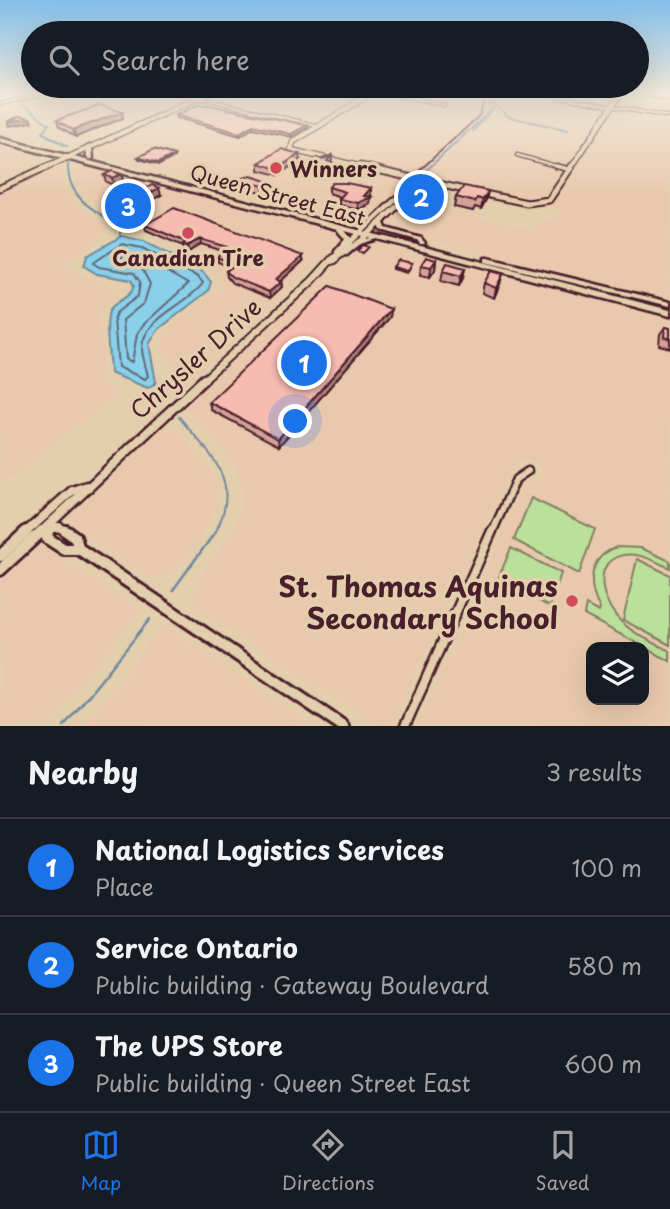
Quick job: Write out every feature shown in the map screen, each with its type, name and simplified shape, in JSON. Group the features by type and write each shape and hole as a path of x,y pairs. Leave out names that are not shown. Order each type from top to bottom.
{"main road":[{"path":"0,188 128,127"},
{"path":"0,182 45,162 89,148 135,127"},
{"name":"Queen Street East","path":"0,138 323,224 364,232 397,243 418,245 670,313"},
{"name":"Queen Street East","path":"0,138 45,152 90,158 364,232 670,304"},
{"path":"89,148 90,158"},
{"path":"45,152 45,162"},
{"path":"387,215 381,223 383,229 419,239 418,245"},
{"path":"323,224 348,235 341,253"},
{"path":"341,253 369,240 397,243"}],"street":[{"path":"317,127 293,142 291,150 418,182 534,203 549,200 597,127"},
{"path":"517,155 568,169"},
{"path":"364,232 387,215 417,187 418,182"},
{"path":"364,232 418,182"},
{"name":"Chrysler Drive","path":"0,556 72,491 87,486 364,232"},
{"path":"405,726 516,479 527,471"},
{"name":"Chrysler Drive","path":"0,570 48,529 87,490 87,486"},
{"path":"40,521 48,529"},
{"path":"48,529 59,527 75,537 79,549"},
{"path":"48,529 47,538 64,549 79,549 342,726"}],"shaded area":[{"path":"0,127 38,127 28,138 0,132"},
{"path":"57,127 121,127 79,145 57,134"},
{"path":"144,127 313,127 288,142 285,148 301,157 315,157 294,147 321,127 670,127 670,299 508,261 390,230 384,225 427,184 453,189 442,208 534,230 539,220 556,219 561,210 392,172 388,177 409,181 363,223 359,223 92,154 94,149"},
{"path":"0,143 39,154 43,159 0,179"},
{"path":"63,163 61,180 66,192 77,206 111,226 88,248 61,264 118,292 119,296 98,312 104,355 98,379 120,393 0,487 0,191"},
{"path":"74,163 342,233 346,239 186,384 162,352 163,335 222,286 212,272 181,248 184,246 97,205 76,184"},
{"path":"368,242 541,286 552,286 670,319 670,726 418,726 524,483 541,478 541,467 528,459 518,460 513,466 391,726 377,726 195,608 194,585 235,526 241,504 240,483 234,465 184,406 320,280"},
{"path":"178,429 212,473 217,489 216,508 202,537 173,573 150,579 68,525 68,517 159,430"},
{"path":"43,546 141,610 47,726 0,726 0,580 34,548"},
{"path":"162,624 314,726 85,726"}],"green space":[{"path":"531,498 595,529 579,574 514,540"},
{"path":"617,547 641,548 670,561 670,568 642,556 624,555 607,565 602,581 606,600 616,616 634,632 670,651 670,661 649,650 649,642 634,642 584,615 586,605 599,612 593,591 593,573 595,565 607,552"},
{"path":"511,548 561,573 550,607 498,579"},
{"path":"637,559 670,575 670,645 623,620"}],"water":[{"path":"122,236 144,241 203,272 211,282 208,291 159,329 149,344 156,382 148,388 110,373 107,320 111,308 132,290 134,286 131,280 97,274 84,266 87,256"}],"building":[{"path":"218,127 250,127 239,133"},
{"path":"261,127 304,127 291,134"},
{"path":"154,149 174,155 158,163 138,157"},
{"path":"281,149 299,154 277,169 259,163"},
{"path":"332,155 327,161 332,163 324,168 309,164 317,158 322,160"},
{"path":"112,171 121,174 112,178 104,175"},
{"path":"251,176 270,182 263,186 238,179"},
{"path":"332,183 371,188 364,196 371,197 358,203 339,199 345,192 329,187"},
{"path":"152,185 159,188 150,193 142,191"},
{"path":"464,186 488,191 483,200 477,198 475,202 456,197"},
{"path":"174,208 303,256 276,279 281,282 269,292 232,277 226,271 236,264 217,257 227,247 200,239 187,246 183,244 186,242 145,225"},
{"path":"363,245 369,247 363,253 357,251"},
{"path":"426,257 436,260 431,267 421,265"},
{"path":"398,260 412,263 408,271 393,267"},
{"path":"447,263 465,268 461,276 443,271"},
{"path":"491,271 503,274 496,288 484,283"},
{"path":"330,286 391,309 278,439 209,402"},
{"path":"665,327 670,328 670,339 664,337"}],"waterway":[{"path":"47,127 43,133 67,146"},
{"path":"421,175 473,127"},
{"path":"473,131 477,127"},
{"path":"555,127 569,130"},
{"path":"68,164 69,176 77,195 92,209 120,226 120,237"},
{"path":"154,383 163,397"},
{"path":"179,417 220,470 226,498 216,532"},
{"path":"173,590 216,532"},
{"path":"64,726 150,619"}],"railway":[{"path":"420,170 467,127"}],"place":[{"name":"Winners","path":"276,168"},
{"name":"Service Ontario","path":"421,197"},
{"name":"The UPS Store","path":"128,206"},
{"name":"Canadian Tire","path":"188,233"},
{"name":"National Logistics Services","path":"304,363"},
{"name":"St. Thomas Aquinas Secondary School","path":"572,601"}]}
